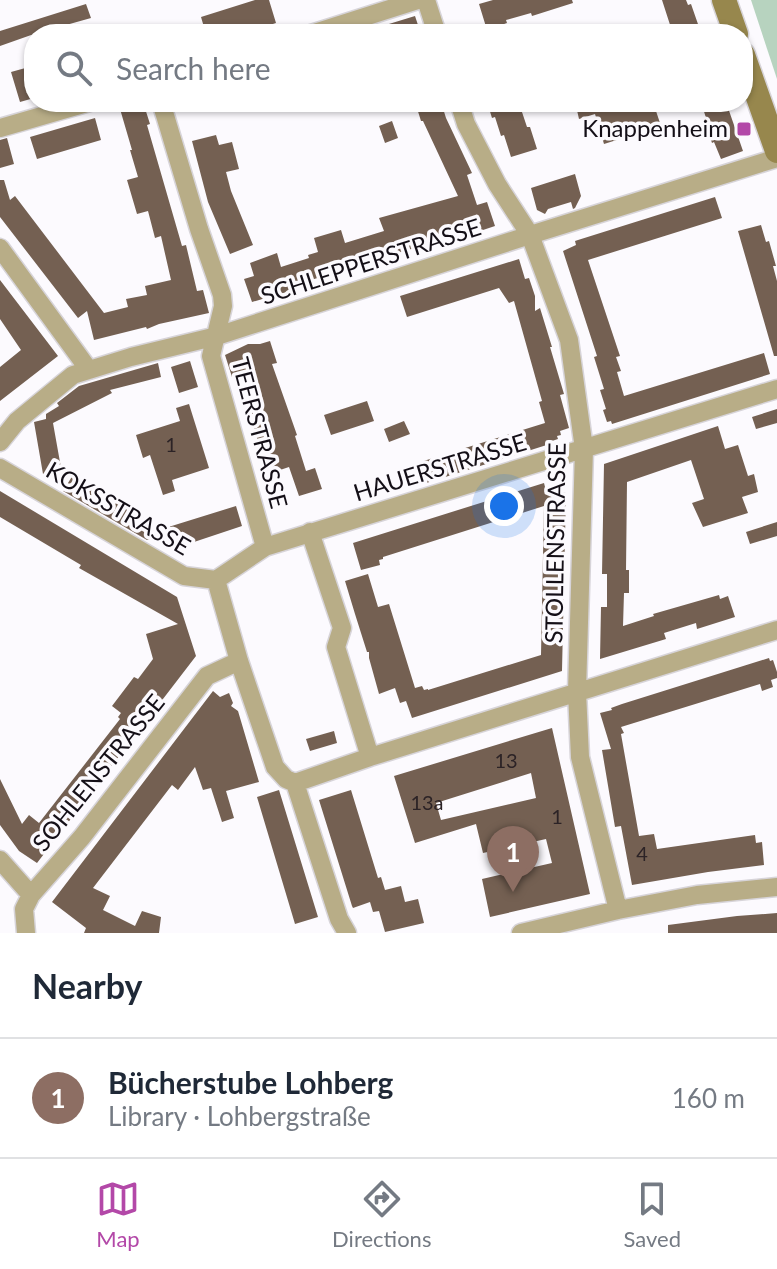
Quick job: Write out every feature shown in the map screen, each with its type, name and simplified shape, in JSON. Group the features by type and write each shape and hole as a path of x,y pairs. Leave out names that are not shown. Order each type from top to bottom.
{"main road":[{"path":"724,0 732,24"},
{"path":"753,83 777,151"}],"street":[{"path":"342,24 418,0"},
{"path":"426,0 434,24"},
{"path":"0,128 55,112"},
{"name":"TEERSTRASSE","path":"164,112 222,295 223,306 211,356 265,547"},
{"name":"STOLLENSTRASSE","path":"462,112 497,184 530,235 569,340 584,449 577,692 580,757 618,910"},
{"name":"SCHLEPPERSTRASSE","path":"0,442 17,421 73,375 217,336 777,158"},
{"path":"0,248 89,370"},
{"name":"HAUERSTRASSE","path":"216,580 265,547 777,389"},
{"name":"KOKSSTRASSE","path":"0,468 184,576 216,580"},
{"path":"310,532 342,628 336,647 370,757"},
{"path":"216,580 239,661 275,767 286,779 295,783 777,630"},
{"name":"SOHLENSTRASSE","path":"31,895 82,837 207,676 239,661"},
{"path":"295,783 339,919 347,933"},
{"path":"0,860 31,895 24,909 26,933"},
{"path":"521,933 697,895 777,887"}],"green space":[{"path":"751,0 777,0 777,79"}],"building":[{"path":"255,0 269,0 276,23 203,24 201,17"},
{"path":"493,0 572,0 573,3 532,16 531,13 506,20 504,24 485,24 479,4"},
{"path":"662,0 686,0 688,5 691,4 698,24 670,24"},
{"path":"86,4 91,18 70,24 24,24 24,38 0,46 0,31"},
{"path":"415,16 418,24 389,24"},
{"path":"24,68 24,101 20,102 11,72"},
{"path":"121,112 146,112 150,124 147,125 182,246 186,245 197,291 203,290 209,313 94,340 87,311 78,318 0,217 0,180 4,180 10,200 15,196 104,313 128,307 126,299 147,295 145,286 171,280 161,236 155,238 148,211 137,214 127,180 138,177"},
{"path":"418,112 444,112 472,173 467,175 477,205 487,202 495,226 298,284 297,289 252,302 244,279 254,276 250,263 277,253 281,267 309,258 308,255 318,252 314,238 341,230 345,243 384,231 379,218 458,196"},
{"path":"490,112 522,112 537,149 511,157 504,135 501,136 495,117 492,118"},
{"path":"577,112 656,112 661,126 604,144 595,114 579,119"},
{"path":"704,112 729,112 743,151 721,159 712,143"},
{"path":"95,118 101,140 37,159 30,137"},
{"path":"392,121 398,138 385,143 379,126"},
{"path":"216,135 219,145 232,142 239,169 226,172 253,245 230,254 208,202 192,141"},
{"path":"7,138 14,164 0,168 0,140"},
{"path":"575,174 581,196 575,208 571,202 548,209 545,214 537,210 531,188"},
{"path":"715,197 722,218 588,260 620,356 616,357 621,371 617,372 624,396 764,353 770,374 612,424 611,421 607,422 600,390 604,389 594,357 597,356 563,251 576,245 575,241"},
{"path":"761,225 776,266 773,266 777,281 777,356 774,356 738,231"},
{"path":"519,259 525,279 529,278 535,296 535,311 540,308 552,347 569,428 560,431 561,435 553,443 420,485 414,464 545,423 539,402 542,401 514,301 509,303 499,288 407,317 400,296"},
{"path":"0,280 58,356 0,401 0,367 21,350 0,319"},
{"path":"270,341 277,363 272,364 306,471 315,468 322,489 299,496 289,467 268,474 241,374 232,377 225,355 248,344"},
{"path":"190,361 198,387 179,393 171,367"},
{"path":"158,363 161,377 110,390 112,393 53,423 63,479 51,472 43,474 34,422 46,419 46,414 59,406 57,403 79,386"},
{"path":"367,401 374,421 331,435 324,415"},
{"path":"189,404 209,468 172,480 175,491 163,495 150,455 143,458 136,435 180,421 176,408"},
{"path":"777,409 777,423 756,429 752,417"},
{"path":"404,421 410,434 389,442 384,429"},
{"path":"718,426 725,449 738,445 748,476 754,474 758,492 742,497 748,513 703,527 692,503 704,499 691,460 627,482 626,570 629,570 629,593 624,593 623,626 719,595 720,599 728,596 735,617 697,629 696,623 664,633 666,639 600,659 601,607 607,607 607,574 602,574 604,464"},
{"path":"73,475 162,529 236,506 242,526 179,547 161,536 147,540 63,491"},
{"path":"544,483 545,487 556,487 556,492 566,493 562,671 412,718 406,701 400,703 395,688 379,694 369,652 345,581 368,574 378,607 389,604 415,688 422,686 428,690 541,655 544,506 383,557 379,560 380,565 361,570 353,543"},
{"path":"0,491 177,597 196,656 37,863 19,851 0,825 0,779 22,824 29,815 39,823 120,719 121,713 112,706 134,677 138,679 153,659 146,634 178,624 79,568 81,565 0,517"},
{"path":"777,522 777,536 750,544 746,532"},
{"path":"769,658 773,660 777,672 777,678 771,680 773,687 762,691 760,684 621,727 639,836 654,834 657,849 755,835 756,843 762,842 764,865 632,885 621,826 615,827 602,750 611,749 600,713"},
{"path":"213,691 220,697 229,693 233,703 231,706 238,711 259,782 226,791 234,818 222,822 211,788 203,790 195,767 178,790 172,785 93,888 110,896 103,910 135,926 142,911 161,917 159,933 84,933 86,928 52,902"},
{"path":"552,728 590,894 490,917 482,879 552,863 546,839 483,853 476,824 415,843 394,776","holes":["531,773 536,798 441,820 436,803"]},
{"path":"334,731 337,743 310,751 306,739"},
{"path":"279,790 318,917 295,924 257,797"},
{"path":"351,790 378,878 381,877 385,890 401,886 405,902 418,899 424,923 385,932 379,911 373,912 370,902 353,908 319,800"},
{"path":"777,913 777,933 668,933 668,925"}],"place":[{"name":"Knappenheim","path":"744,129"},
{"name":"Bücherstube Lohberg","path":"513,892"}]}
